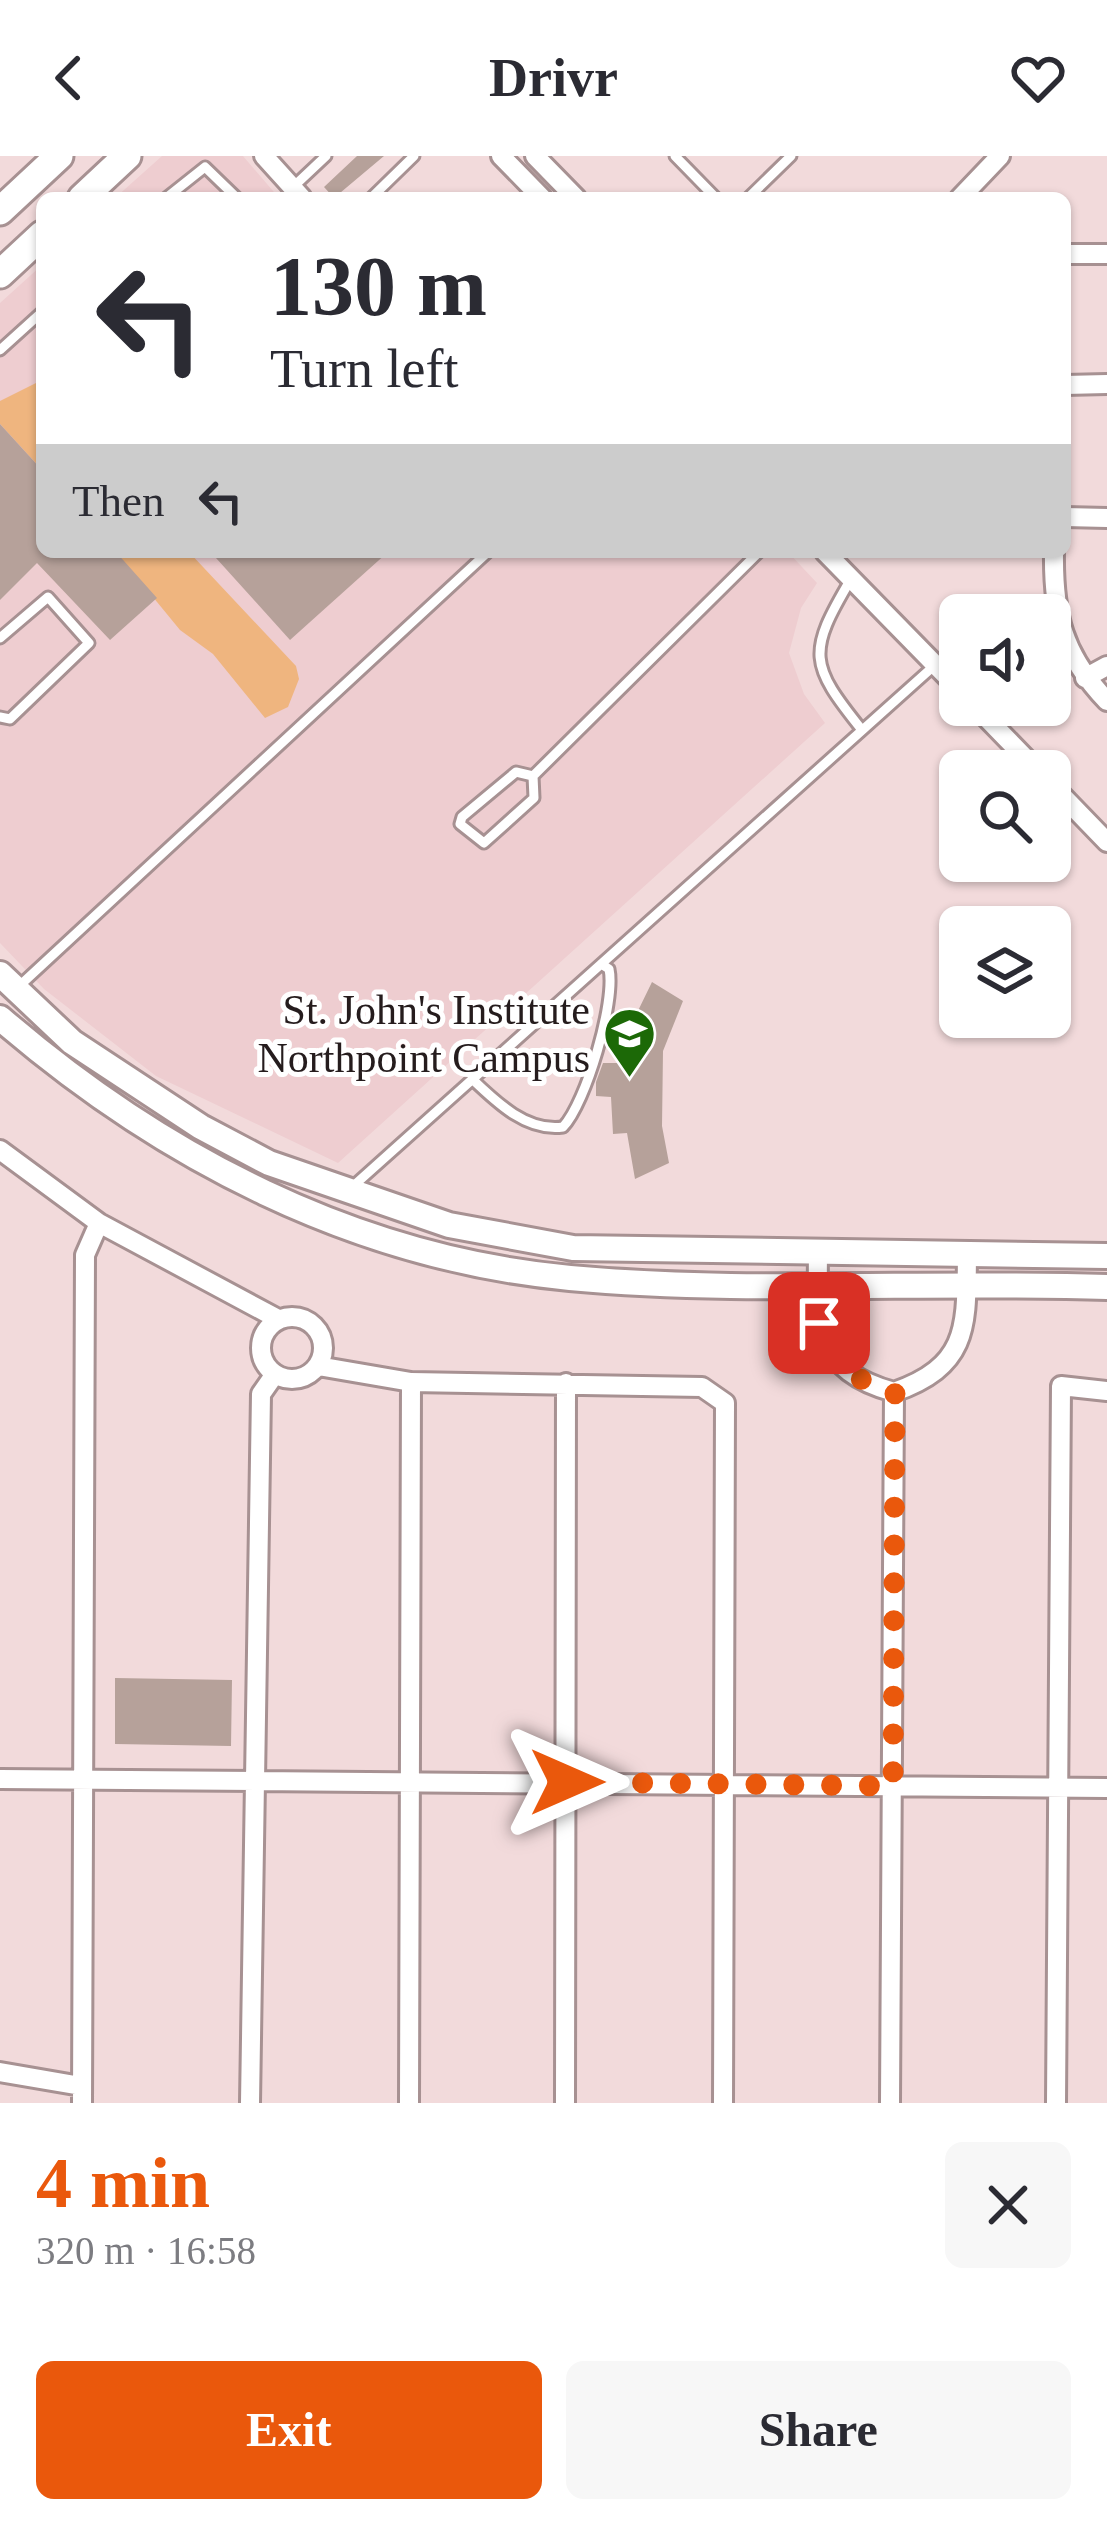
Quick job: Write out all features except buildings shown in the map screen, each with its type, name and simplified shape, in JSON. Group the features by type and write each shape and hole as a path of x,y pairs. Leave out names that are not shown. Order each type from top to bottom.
{"main road":[{"path":"0,211 59,156"},
{"path":"88,192 123,160"},
{"path":"0,274 36,241"}],"street":[{"path":"264,156 296,192"},
{"path":"501,156 536,192"},
{"path":"535,156 571,192"},
{"path":"965,192 1000,156"},
{"path":"1071,254 1107,254"},
{"path":"1071,385 1107,384"},
{"path":"1071,518 1107,518"},
{"path":"830,558 939,669"},
{"path":"1054,558 1058,628 1084,678 1107,701"},
{"path":"1084,678 1107,666"},
{"path":"994,726 1018,750"},
{"path":"1071,805 1107,842"},
{"path":"8,982 72,1042 147,1096 269,1163 346,1192 496,1235 573,1248 1107,1256"},
{"path":"0,1018 130,1121 253,1190 336,1223 490,1264 569,1278 1107,1287"},
{"path":"0,1150 99,1222 278,1319 296,1317 312,1326 322,1345 318,1366"},
{"path":"0,2072 81,2094 85,1255 99,1222"},
{"path":"490,1264 496,1235"},
{"path":"818,1255 819,1323 830,1355 852,1376 895,1392 930,1377 949,1360 964,1335 967,1253"},
{"path":"278,1319 266,1332 261,1352 275,1374 293,1379 318,1366 411,1382 701,1387 725,1403 723,2103"},
{"path":"250,2103 251,1780 261,1394 275,1374"},
{"path":"410,2103 411,1382"},
{"path":"565,2103 566,1383"},
{"path":"1056,2103 1061,1386 1107,1391"},
{"path":"890,2103 895,1392"},
{"path":"0,1779 1107,1788"}],"lane":[{"path":"298,192 326,156"},
{"path":"377,192 414,156"},
{"path":"675,156 710,192"},
{"path":"754,192 791,156"},
{"path":"99,192 123,160"},
{"path":"174,192 205,167 231,192"},
{"path":"0,350 36,317"},
{"path":"8,982 481,558"},
{"path":"533,776 516,772 506,777 460,824 484,843 533,797 533,776 753,558"},
{"path":"851,579 825,623 818,650 825,684 862,730"},
{"path":"0,638 48,597 89,644 10,719 0,717"},
{"path":"346,1192 935,665"},
{"path":"472,1079 515,1114 544,1130 563,1126 580,1102 608,1005 612,982 609,969 601,964"}],"shaded area":[{"path":"162,156 243,156 274,192 122,192"},
{"path":"36,270 36,558 794,558 817,583 801,608 789,653 804,694 825,723 338,1163 156,1076 44,989 0,943 0,303"},
{"path":"36,383 36,463 0,424 0,401"},
{"path":"121,558 195,558 296,666 299,679 288,707 265,718 213,654 180,630"}],"place":[{"name":"St. John's Institute Northpoint Campus","path":"629,1080"}],"route":[{"path":"567,1782 893,1786 895,1392 852,1376 830,1355 819,1323"}]}
